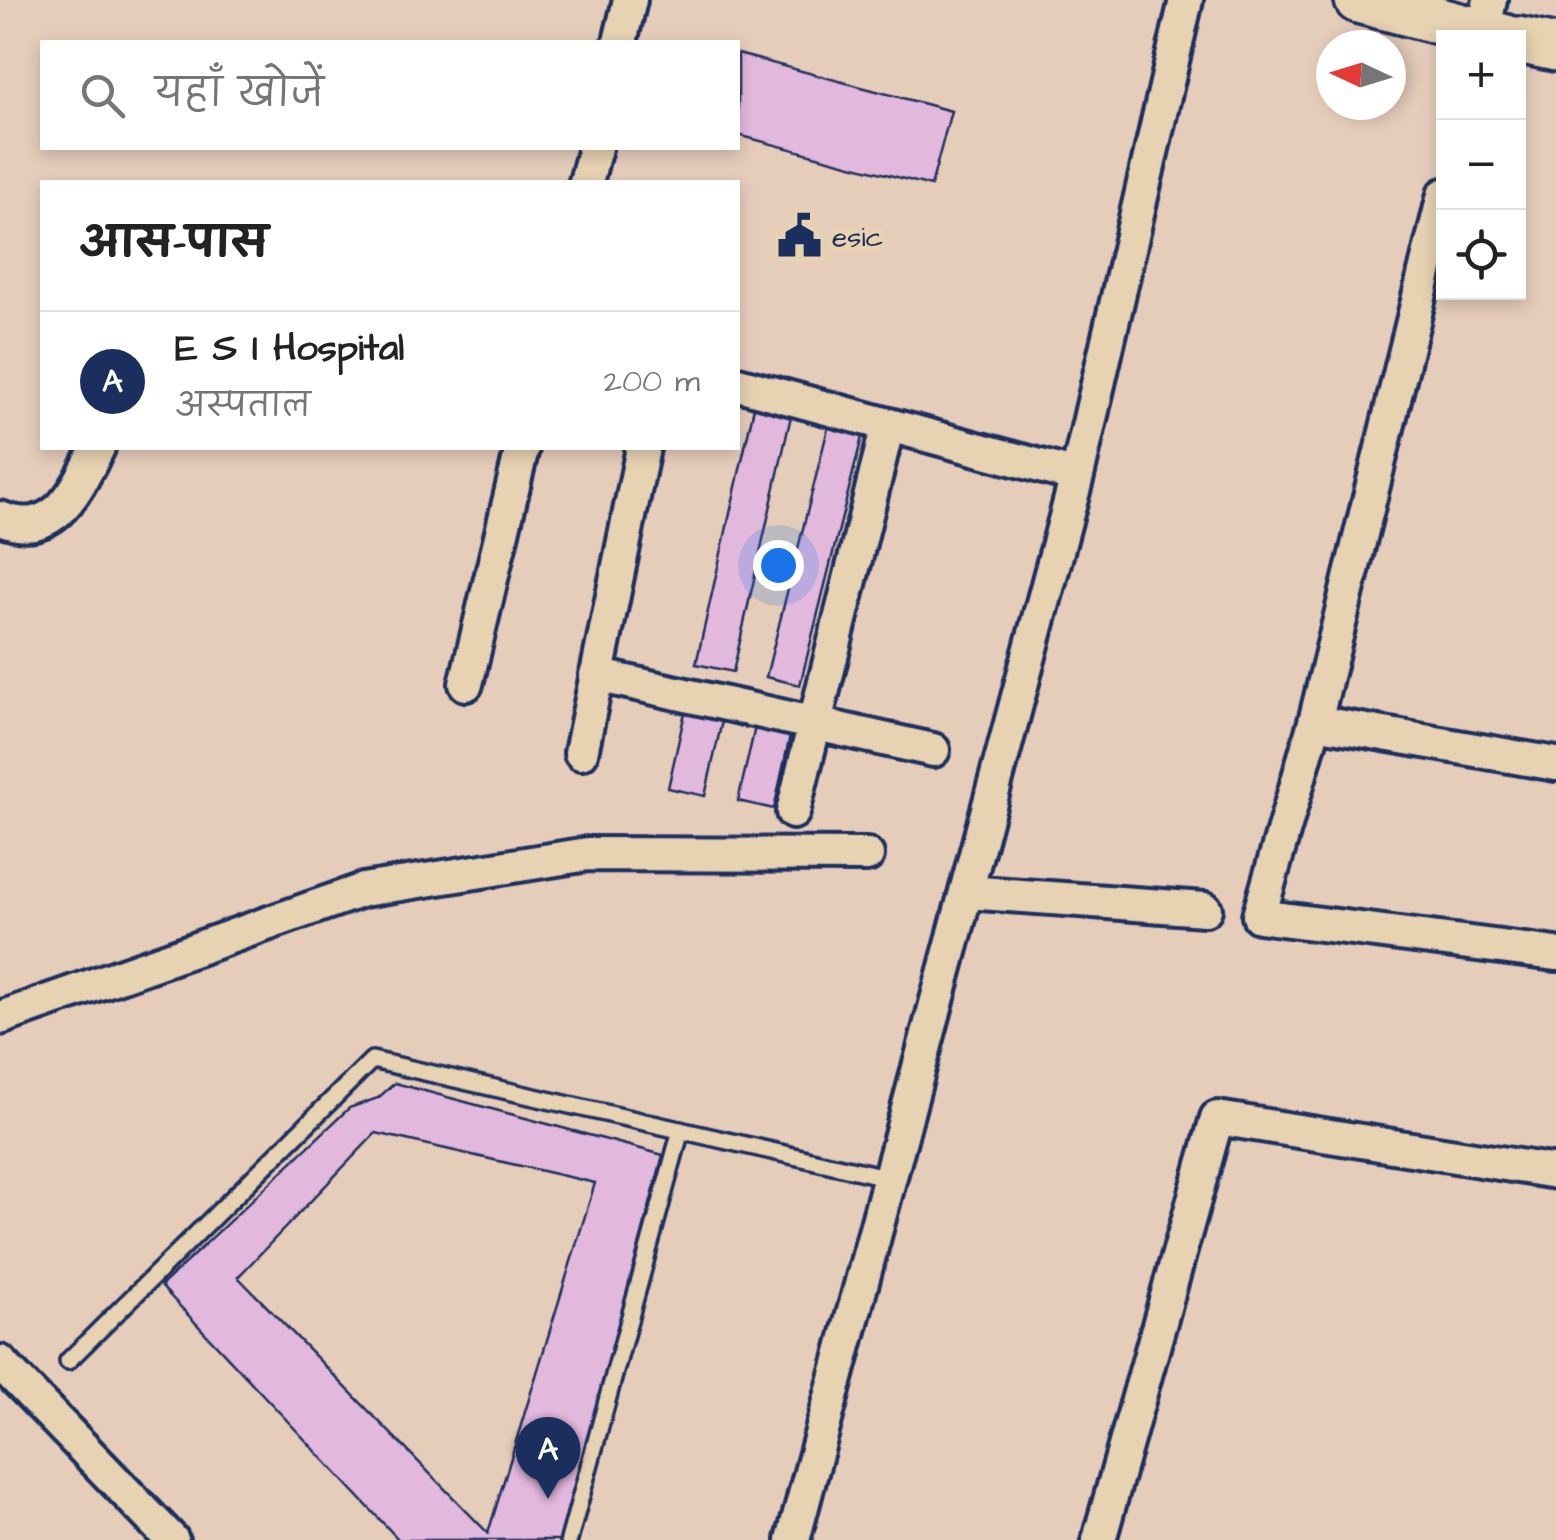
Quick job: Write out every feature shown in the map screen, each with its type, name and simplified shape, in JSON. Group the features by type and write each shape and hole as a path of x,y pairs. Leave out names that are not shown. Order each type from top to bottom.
{"main road":[{"path":"1358,0 1496,30"},
{"path":"1526,39 1556,48"}],"street":[{"path":"620,40 630,0"},
{"path":"793,1540 1077,476 1186,0"},
{"path":"586,180 594,150"},
{"path":"1440,210 1315,722 1259,916 1556,954"},
{"path":"740,385 1077,476"},
{"path":"794,812 888,424"},
{"path":"0,518 40,523 56,516 69,504 97,450"},
{"path":"466,684 522,450"},
{"path":"580,752 643,450"},
{"path":"596,675 933,750"},
{"path":"1315,722 1556,764"},
{"path":"0,1018 363,890 588,854 867,855"},
{"path":"966,892 1205,909"},
{"path":"1099,1540 1217,1118 1556,1172"},
{"path":"0,1362 172,1540"}],"lane":[{"path":"68,1361 372,1060 890,1178"},
{"path":"569,1540 681,1130"}],"building":[{"path":"740,55 951,111 931,186 740,136"},
{"path":"754,407 791,416 733,672 696,664"},
{"path":"829,424 863,433 800,685 766,677"},
{"path":"688,699 725,708 705,796 668,788"},
{"path":"758,714 793,722 774,809 738,801"},
{"path":"395,1083 663,1155 562,1540 399,1540 161,1286 349,1108 378,1098","holes":["376,1133 595,1183 488,1533 238,1277"]}],"place":[{"name":"esic","path":"799,236"},
{"name":"E S I Hospital","path":"548,1499"}]}
